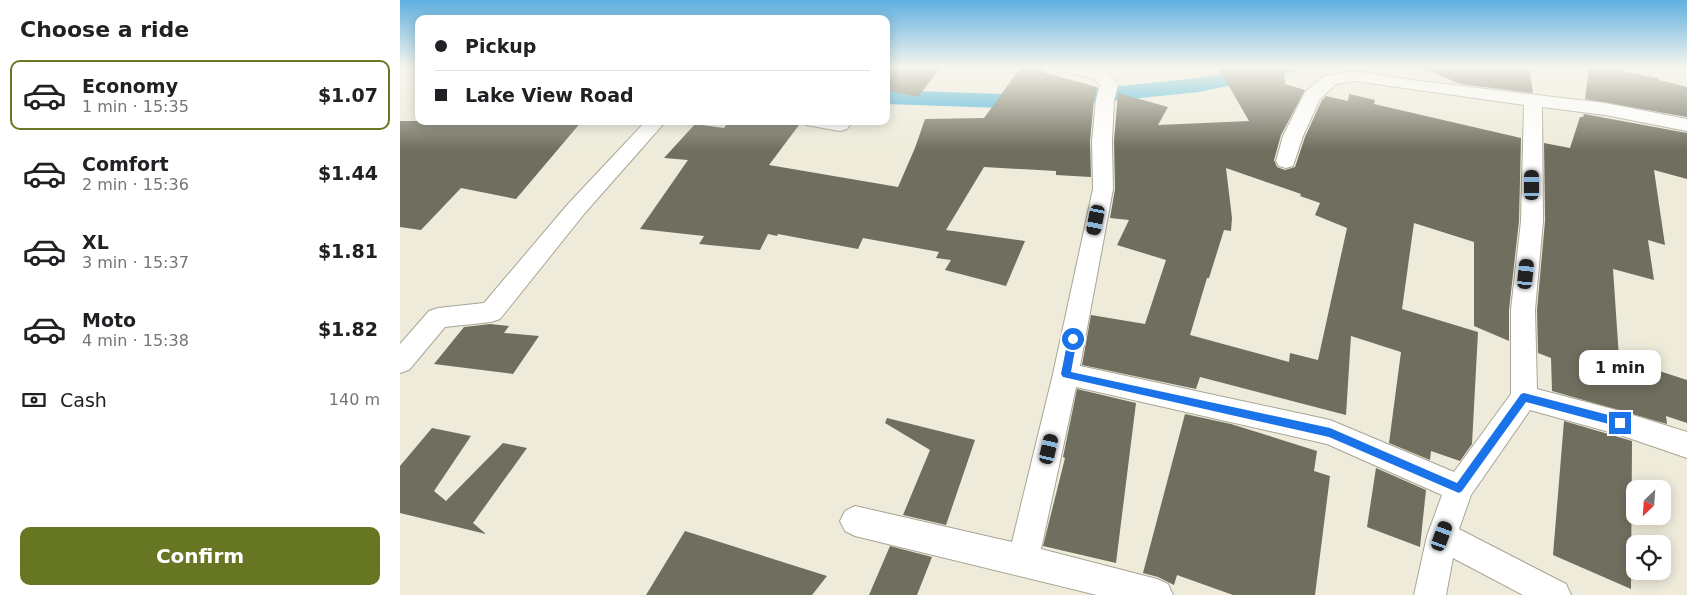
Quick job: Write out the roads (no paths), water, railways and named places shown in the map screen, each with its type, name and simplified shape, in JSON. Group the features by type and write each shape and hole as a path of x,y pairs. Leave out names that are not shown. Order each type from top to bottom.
{"street":[{"path":"1023,560 1066,374 1103,189 1107,95"},
{"path":"1286,161 1294,136 1313,95"},
{"path":"1483,95 1605,109 1687,125"},
{"path":"1430,595 1442,536 1459,488 1524,397 1523,310 1532,221 1534,101"},
{"path":"400,362 438,318 490,312 576,209 653,125"},
{"path":"1066,374 1330,432 1459,488"},
{"path":"1524,397 1620,423 1687,445"},
{"path":"855,521 1023,560 1157,595"},
{"path":"1442,536 1555,595"}],"waterway":[{"path":"890,97 1031,102 1102,95"}]}
